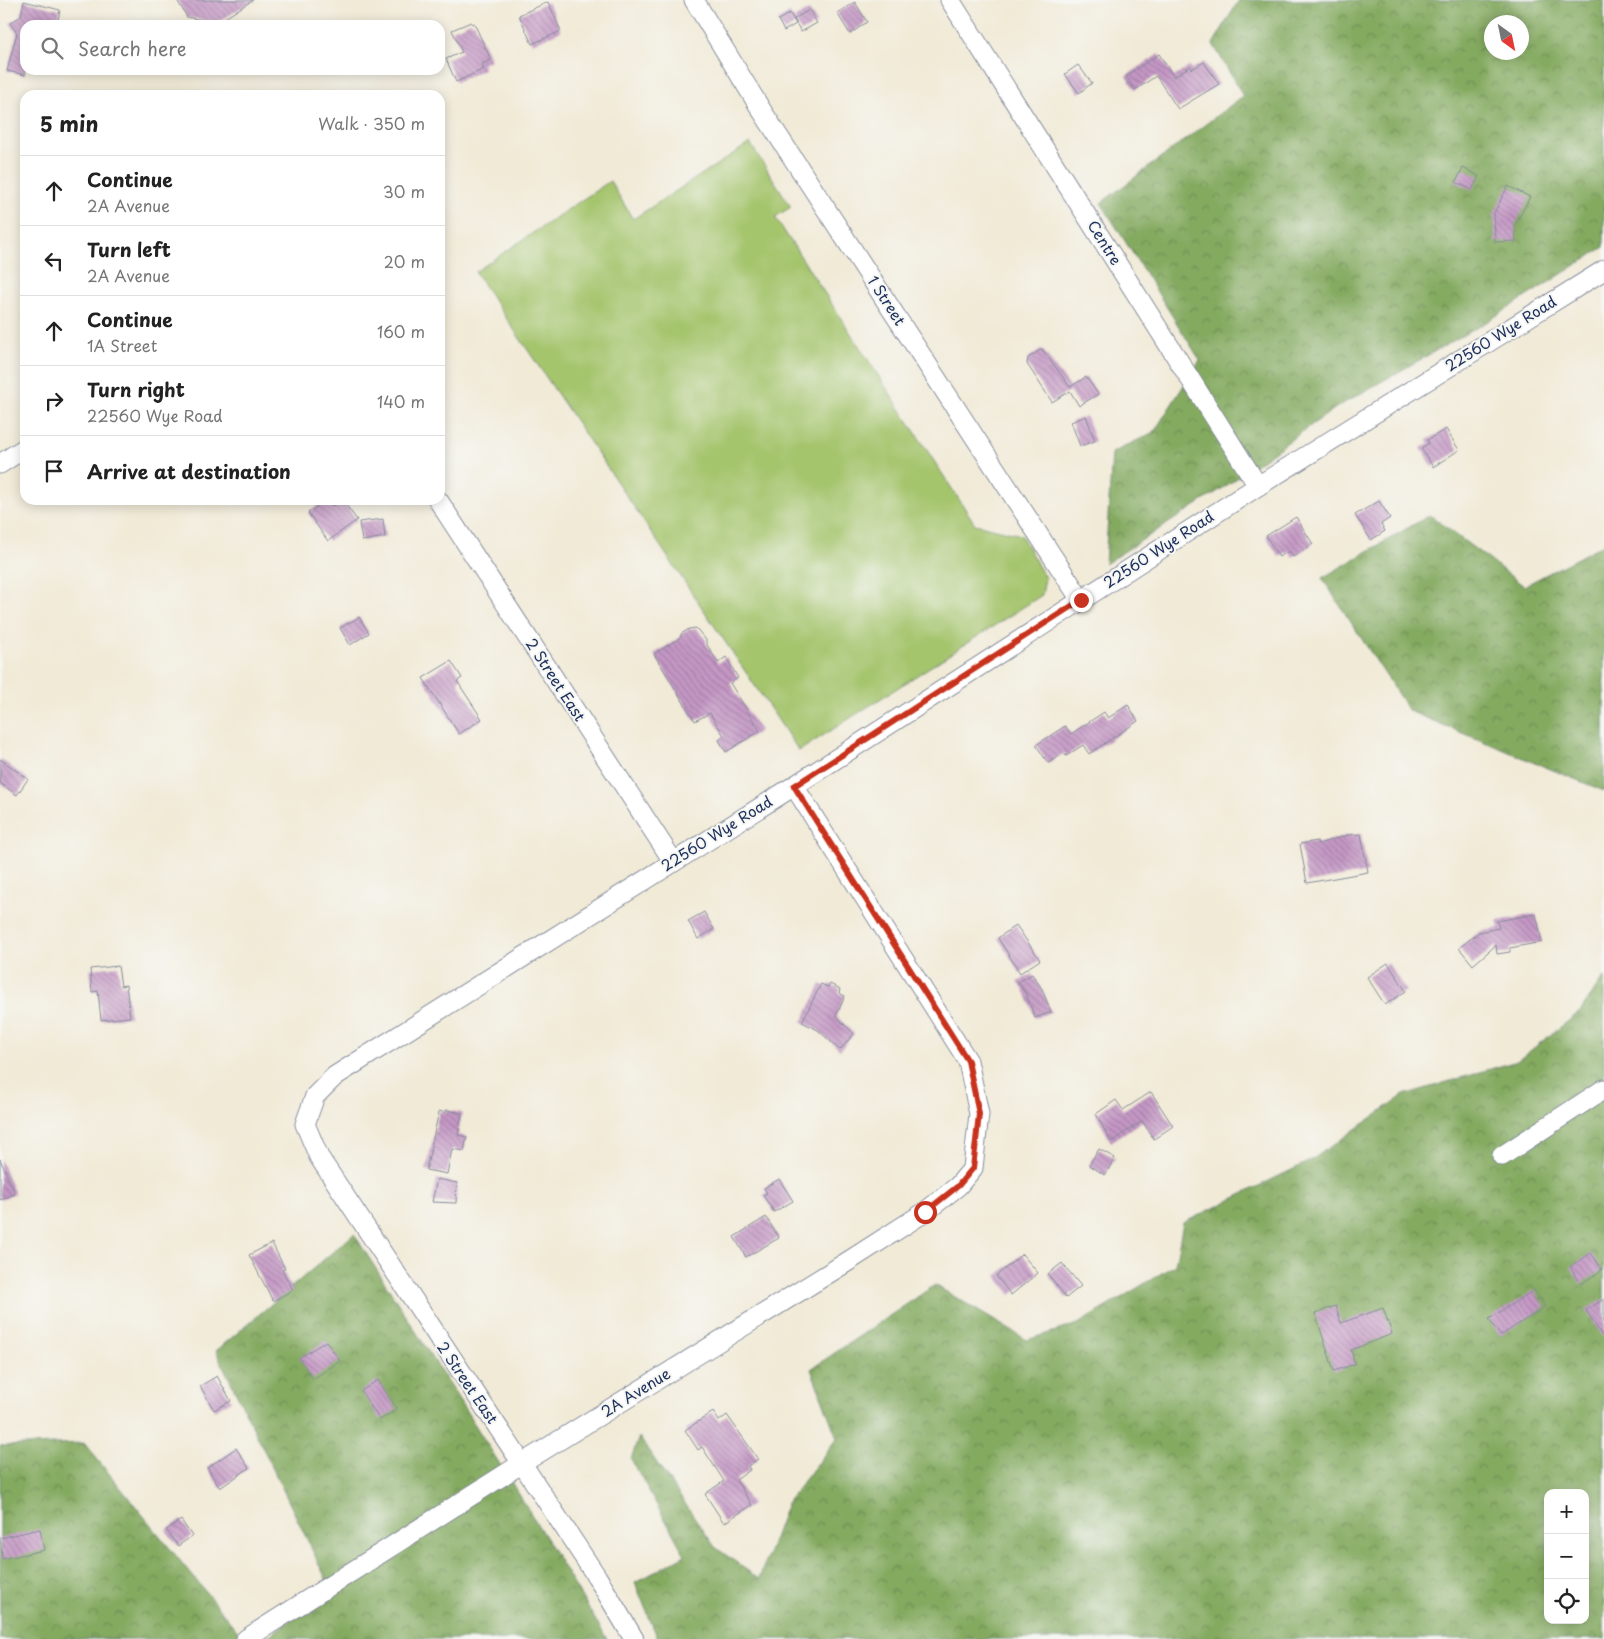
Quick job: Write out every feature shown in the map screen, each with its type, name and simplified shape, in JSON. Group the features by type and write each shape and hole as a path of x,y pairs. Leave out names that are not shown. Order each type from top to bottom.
{"street":[{"name":"1 Street","path":"694,0 762,111 1081,600"},
{"name":"Centre","path":"950,0 1258,486"},
{"name":"22560 Wye Road","path":"305,1124 314,1096 335,1076 794,786 1258,486 1604,270"},
{"path":"0,464 20,451"},
{"name":"2 Street East","path":"441,505 673,861"},
{"name":"2A Avenue","path":"246,1639 521,1464 925,1212 958,1186 973,1168 979,1114 968,1061 794,786"},
{"path":"1502,1156 1604,1089"},
{"name":"2 Street East","path":"305,1124 319,1156 363,1227 597,1577 634,1639"}],"green space":[{"path":"1239,0 1604,0 1604,247 1488,321 1337,407 1223,488 1105,564 1112,453 1154,432 1200,360 1101,203 1243,96 1213,44"},
{"path":"750,143 791,207 775,217 975,524 1021,535 1045,578 1042,595 799,751 475,272 610,181 633,219"},
{"path":"1430,515 1524,586 1604,544 1604,791 1409,711 1322,578"},
{"path":"1604,977 1604,1639 658,1639 635,1583 685,1555 631,1459 639,1437 715,1547 759,1579 787,1503 837,1438 811,1369 935,1285 1027,1340 1078,1324 1175,1265 1183,1223 1310,1161 1404,1095 1517,1061 1580,1012"},
{"path":"354,1234 522,1499 607,1639 265,1639 331,1589 216,1351"},
{"path":"84,1443 244,1639 0,1639 0,1446"}],"building":[{"path":"177,0 253,0 222,20 202,20 187,17"},
{"path":"24,1 60,10 58,20 20,20 20,74 7,71 17,33 10,23 21,16"},
{"path":"548,2 561,31 532,44 519,15"},
{"path":"855,2 867,22 850,34 837,13"},
{"path":"809,10 817,23 801,32 794,19"},
{"path":"790,13 796,24 784,31 778,20"},
{"path":"471,22 472,24 474,23 491,60 482,64 484,69 456,82 446,59 462,52 452,30"},
{"path":"1159,54 1174,77 1190,66 1192,69 1204,62 1219,84 1178,109 1156,76 1135,90 1126,76"},
{"path":"1078,65 1092,83 1079,93 1065,74"},
{"path":"1463,168 1479,176 1472,190 1456,182"},
{"path":"1508,186 1530,197 1515,225 1516,241 1495,242 1494,213"},
{"path":"1042,349 1070,387 1086,377 1098,394 1079,406 1070,391 1052,402 1027,364 1028,358"},
{"path":"1086,416 1095,441 1080,446 1071,422"},
{"path":"1446,429 1459,450 1433,467 1421,448 1429,443 1427,440"},
{"path":"1379,501 1390,518 1381,524 1385,531 1371,540 1355,515"},
{"path":"318,505 346,505 357,520 328,541 308,513"},
{"path":"1296,517 1313,544 1293,557 1289,551 1279,557 1266,536"},
{"path":"383,519 385,537 362,541 359,522"},
{"path":"359,617 369,633 350,645 340,628"},
{"path":"696,628 706,640 718,663 726,657 738,678 730,683 760,731 726,752 719,740 724,736 710,713 695,721 654,654 681,637 681,634 689,629"},
{"path":"451,661 462,678 457,681 482,719 459,734 423,678"},
{"path":"1128,705 1138,721 1089,754 1083,745 1066,756 1064,753 1048,763 1036,745 1065,726 1071,734 1104,712 1108,718"},
{"path":"0,759 28,779 17,795 0,783"},
{"path":"1361,834 1368,872 1307,883 1300,844 1317,841 1318,844 1348,835"},
{"path":"704,912 714,929 698,939 688,921"},
{"path":"1536,914 1542,942 1510,948 1510,952 1497,954 1496,945 1473,965 1459,948 1479,932 1499,928 1497,921"},
{"path":"1016,925 1040,960 1020,973 998,938"},
{"path":"1388,963 1406,991 1385,1005 1367,977"},
{"path":"118,966 121,986 126,985 130,1017 101,1020 98,991 92,992 90,969"},
{"path":"1032,974 1042,989 1051,1012 1035,1018 1026,994 1018,982"},
{"path":"821,984 828,987 830,984 840,989 839,993 845,996 836,1016 854,1034 840,1050 818,1030 802,1022"},
{"path":"1151,1092 1173,1126 1154,1139 1142,1121 1111,1142 1096,1114 1116,1100 1123,1110"},
{"path":"446,1110 462,1113 458,1135 467,1137 464,1151 452,1149 447,1174 426,1170 439,1111 446,1113"},
{"path":"1099,1149 1115,1158 1105,1175 1089,1165"},
{"path":"0,1159 15,1194 0,1200"},
{"path":"437,1179 457,1183 456,1203 432,1202"},
{"path":"779,1179 793,1201 774,1212 763,1195 767,1193 764,1188"},
{"path":"766,1217 779,1238 746,1257 734,1237"},
{"path":"272,1243 285,1269 282,1270 293,1290 273,1301 249,1255"},
{"path":"1591,1253 1602,1270 1581,1284 1570,1267"},
{"path":"1022,1254 1038,1273 1011,1295 996,1276"},
{"path":"1062,1263 1081,1286 1066,1298 1048,1274"},
{"path":"1534,1290 1545,1307 1500,1336 1489,1319"},
{"path":"1604,1299 1604,1339 1586,1310"},
{"path":"1336,1306 1341,1323 1383,1308 1392,1334 1351,1350 1355,1364 1334,1371 1315,1313"},
{"path":"326,1341 340,1361 313,1379 299,1358"},
{"path":"217,1376 231,1401 214,1410 200,1386"},
{"path":"378,1380 397,1409 380,1420 361,1391"},
{"path":"713,1412 719,1421 727,1415 758,1459 748,1466 750,1470 736,1480 752,1505 724,1523 705,1494 724,1481 702,1447 698,1450 685,1430"},
{"path":"236,1448 249,1468 220,1488 207,1468"},
{"path":"181,1520 192,1536 178,1546 166,1530"},
{"path":"40,1529 44,1550 2,1559 0,1538"}],"route":[{"path":"925,1212 958,1186 973,1168 979,1114 968,1061 794,786 1081,600"}]}
